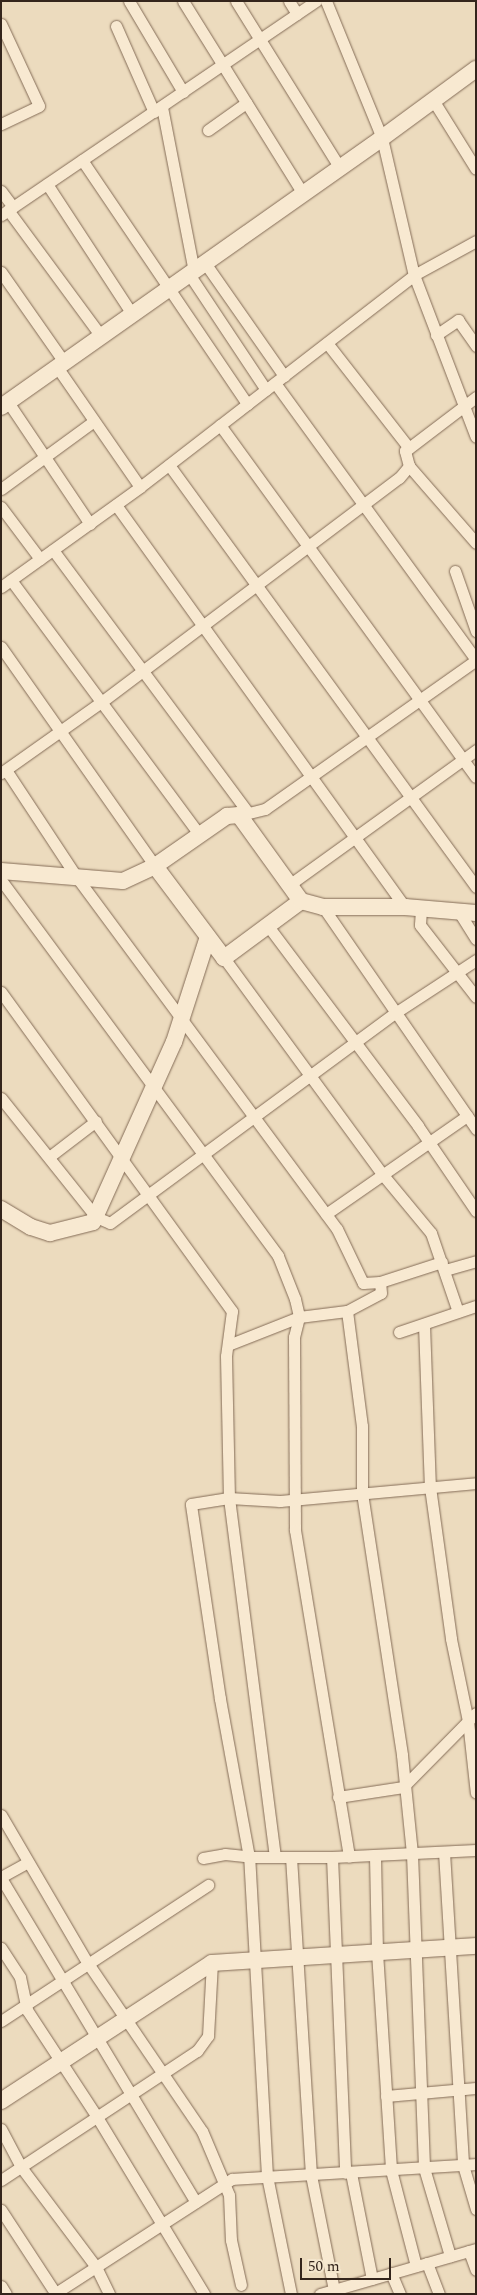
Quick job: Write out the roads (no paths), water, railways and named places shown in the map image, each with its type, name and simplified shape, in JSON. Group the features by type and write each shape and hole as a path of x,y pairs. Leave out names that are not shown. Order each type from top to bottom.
{"street":[{"path":"129,1 183,92"},
{"path":"184,1 303,194"},
{"path":"236,1 340,168"},
{"path":"289,1 297,14"},
{"path":"7,211 316,1"},
{"path":"326,1 382,138 414,276 463,408 476,437"},
{"path":"1,124 39,106 2,26"},
{"path":"1,871 78,879 123,881 155,866 226,816 265,809 419,698 476,660 275,383 196,270 158,109 116,26"},
{"path":"90,524 46,456 4,404 475,72"},
{"path":"433,100 476,168"},
{"path":"208,130 246,103"},
{"path":"82,160 247,404"},
{"path":"47,184 132,314"},
{"path":"1,191 7,211 100,336"},
{"path":"1,587 140,487 414,276 476,240"},
{"path":"196,270 275,383"},
{"path":"1,272 94,421 140,487"},
{"path":"436,336 458,320 476,346"},
{"path":"327,342 409,448"},
{"path":"476,397 409,448 405,456 409,466 476,543"},
{"path":"1,489 94,421"},
{"path":"220,425 476,777"},
{"path":"169,465 476,887"},
{"path":"409,466 309,547 100,703 3,771 78,879 326,1214 363,1283 380,1282 443,1266 476,1261"},
{"path":"116,505 204,625 354,837 413,909 420,925 476,997"},
{"path":"1,507 40,559"},
{"path":"53,550 143,671 244,814 301,901 323,907 413,909 476,914"},
{"path":"455,571 476,630"},
{"path":"11,580 100,703 199,834"},
{"path":"1,648 155,866 311,1075 382,1175 431,1233 458,1312"},
{"path":"289,884 476,750"},
{"path":"1,880 154,1085 278,1256 299,1317 294,1338 297,1499 295,1530 349,1857"},
{"path":"224,958 301,901"},
{"path":"323,907 476,1130"},
{"path":"459,912 476,939"},
{"path":"268,926 429,1142 476,1211"},
{"path":"1,1209 31,1227 50,1233 80,1228 96,1217 182,1018 208,937"},
{"path":"1,1098 96,1217 110,1223 395,1013 476,960"},
{"path":"1,992 122,1156 232,1311 228,1345 230,1498 275,1857"},
{"path":"326,1214 466,1116"},
{"path":"48,1157 96,1121"},
{"path":"228,1345 299,1317 347,1311 381,1293 380,1282"},
{"path":"399,1332 476,1306"},
{"path":"347,1311 362,1426 362,1493 402,1755 403,1787 412,1854 413,1950 422,2093 424,2168 450,2256"},
{"path":"424,1325 430,1487 451,1639 472,1717 476,1792"},
{"path":"291,2294 267,2176 249,1857 220,1699 191,1504 230,1498 297,1499 476,1483"},
{"path":"338,1797 403,1787 472,1717"},
{"path":"1,1815 26,1862 87,1962 202,2131 226,2183 231,2240 241,2285"},
{"path":"203,1858 225,1854 249,1857 332,1858 476,1850"},
{"path":"444,1852 452,1948 457,2090 464,2165 476,2209"},
{"path":"376,1856 377,1952 391,2170 421,2264 439,2294"},
{"path":"291,1858 295,1958 311,2176 334,2290"},
{"path":"332,1858 348,2173 372,2279"},
{"path":"26,1862 1,1878 196,2202"},
{"path":"1,2021 26,2002 208,1885"},
{"path":"1,2101 212,1963 476,1946"},
{"path":"1,1948 20,1977 27,2010 97,2117 204,2294"},
{"path":"1,2180 197,2051 208,2036 212,1963"},
{"path":"386,2096 476,2088"},
{"path":"1,2129 21,2167 96,2267 109,2294"},
{"path":"1,2210 55,2294 232,2179 267,2176 311,2176 476,2164"},
{"path":"320,2294 334,2290 358,2289 372,2279 472,2250 476,2270"},
{"path":"391,2273 400,2294"},
{"path":"1,2286 6,2294"}]}
